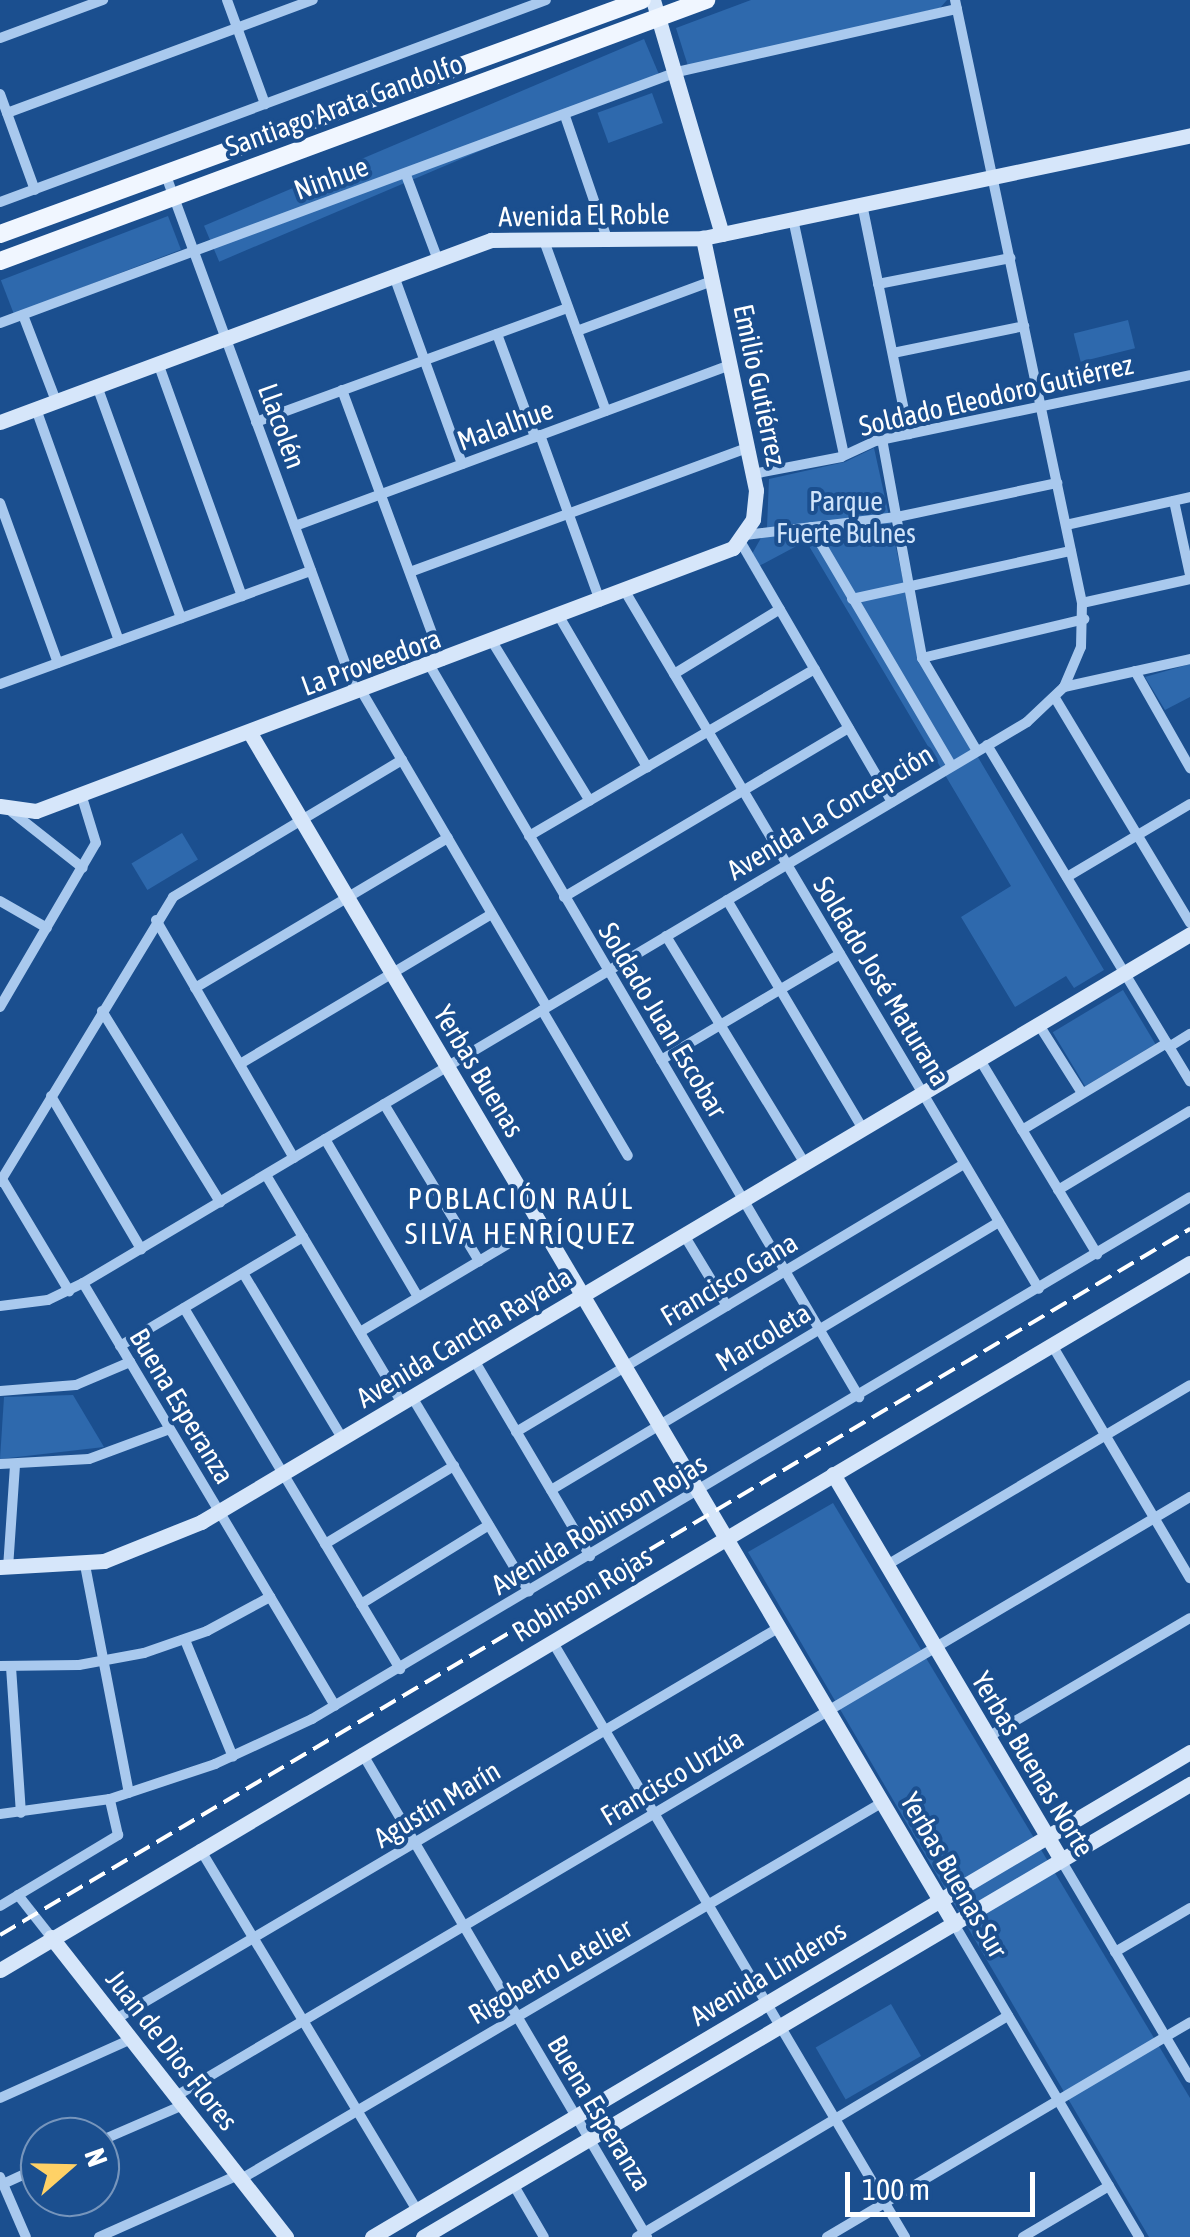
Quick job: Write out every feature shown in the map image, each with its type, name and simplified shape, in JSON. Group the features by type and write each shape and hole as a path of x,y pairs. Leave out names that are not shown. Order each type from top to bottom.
{"main road":[{"name":"Santiago Arata Gandolfo","path":"0,234 642,0"},
{"name":"Santiago Arata Gandolfo","path":"0,261 656,9 706,0"}],"street":[{"path":"0,38 103,0"},
{"path":"227,0 265,104"},
{"path":"7,112 313,0"},
{"name":"Santiago Arata Gandolfo","path":"0,202 546,0"},
{"name":"Ninhue","path":"0,323 677,72 956,4"},
{"name":"Avenida La Concepción","path":"0,1306 83,1284 982,748 1055,698 1064,687 1076,661 1084,619 1082,603 956,4"},
{"path":"656,9 722,234"},
{"path":"0,94 35,190"},
{"path":"565,116 607,239"},
{"name":"Avenida El Roble","path":"0,422 491,240 703,238 1190,135"},
{"name":"Llacolén","path":"165,173 359,693 448,838 628,1156"},
{"path":"406,175 438,260"},
{"path":"862,204 909,434"},
{"path":"792,219 844,455"},
{"path":"543,238 606,411"},
{"name":"Emilio Gutiérrez","path":"703,238 753,474 755,510 742,538"},
{"path":"878,284 1010,258"},
{"path":"394,276 462,464"},
{"path":"577,331 712,281"},
{"path":"256,422 568,308"},
{"path":"23,315 56,402"},
{"path":"892,353 1024,326"},
{"path":"497,334 600,602"},
{"path":"158,363 242,596"},
{"name":"Malalhue","path":"295,526 730,365"},
{"name":"Soldado Eleodoro Gutiérrez","path":"753,474 844,455 882,439 1190,375"},
{"path":"98,386 180,618"},
{"name":"Soldado Juan Escobar","path":"342,390 410,572 437,664 564,897 859,1397"},
{"path":"36,409 119,641"},
{"path":"882,439 922,658 1067,877 1190,1081"},
{"path":"410,572 748,448"},
{"path":"892,802 742,538 897,517 1057,483"},
{"path":"1066,525 1190,497"},
{"path":"1082,603 1190,577 1174,501"},
{"path":"0,502 58,663"},
{"path":"811,527 952,766"},
{"name":"La Proveedora","path":"6,809 82,794 359,693 717,558 742,538"},
{"path":"852,600 1072,552"},
{"path":"0,684 311,570"},
{"name":"Soldado José Maturana","path":"626,593 1040,1289"},
{"path":"674,674 780,609"},
{"path":"560,618 647,767"},
{"path":"922,658 1084,619"},
{"path":"493,643 590,800"},
{"path":"1064,687 1190,659"},
{"path":"529,836 815,669"},
{"path":"1135,671 1190,768"},
{"path":"1055,698 1190,923"},
{"path":"564,897 849,728"},
{"name":"Yerbas Buenas","path":"250,732 727,1537"},
{"path":"68,1291 1,1180 158,918 173,897 402,760"},
{"path":"0,1007 96,843 82,794"},
{"path":"1067,877 1190,804"},
{"path":"6,809 83,868"},
{"path":"195,988 448,838"},
{"path":"727,900 863,1129"},
{"path":"0,901 47,928"},
{"path":"240,1064 492,914"},
{"path":"158,918 294,1158"},
{"name":"Avenida Cancha Rayada","path":"4,1567 86,1565 149,1547 219,1511 1190,934"},
{"path":"666,936 804,1164"},
{"path":"661,1060 840,954"},
{"path":"0,981 12,988"},
{"path":"102,1011 220,1202"},
{"path":"1040,1025 1082,1094"},
{"path":"1022,1130 1190,1034"},
{"path":"980,1060 1097,1254"},
{"path":"51,1096 141,1249"},
{"path":"384,1104 478,1261"},
{"path":"1058,1190 1190,1110"},
{"path":"325,1140 418,1297"},
{"name":"Francisco Gana","path":"516,1432 964,1164"},
{"path":"266,1175 360,1332 454,1466 529,1592"},
{"name":"Avenida Robinson Rojas","path":"0,1814 129,1793 233,1757 335,1706 1190,1198"},
{"name":"Marcoleta","path":"551,1490 999,1222"},
{"path":"360,1332 541,1224"},
{"path":"684,1236 727,1306"},
{"path":"120,1346 303,1237"},
{"name":"Robinson Rojas","path":"0,1970 1190,1263"},
{"path":"243,1273 342,1438"},
{"name":"Buena Esperanza","path":"83,1284 335,1706"},
{"path":"184,1308 400,1669"},
{"path":"1052,1345 1190,1578"},
{"path":"474,1360 590,1556"},
{"path":"0,1392 76,1385 130,1362"},
{"path":"887,1566 1190,1386"},
{"path":"0,1464 89,1459 170,1429"},
{"path":"4,1567 15,1465"},
{"path":"325,1544 454,1466"},
{"name":"Yerbas Buenas Norte","path":"833,1474 1190,2078"},
{"name":"Francisco Urzúa","path":"120,2131 179,2100 303,2021 1190,1497"},
{"path":"361,1604 489,1525"},
{"name":"Yerbas Buenas Sur","path":"727,1537 1139,2237"},
{"path":"86,1565 129,1793"},
{"path":"21,1813 6,1666 102,1662 184,1640 270,1597"},
{"path":"988,1737 1190,1618"},
{"name":"Agustín Marín","path":"116,2019 780,1628"},
{"path":"184,1640 233,1757"},
{"path":"552,1641 905,2237"},
{"name":"Avenida Linderos","path":"372,2237 1190,1752"},
{"name":"Buena Esperanza","path":"362,1753 643,2235"},
{"name":"Avenida Linderos","path":"423,2237 1190,1784"},
{"path":"0,1906 118,1835 110,1798"},
{"name":"Rigoberto Letelier","path":"99,2237 239,2177 882,1802"},
{"path":"200,1849 417,2210"},
{"name":"Juan de Dios Flores","path":"18,1895 286,2237"},
{"path":"1115,1952 1190,1908"},
{"path":"643,2235 1008,2016"},
{"path":"827,2237 1190,2022"},
{"path":"0,2098 132,2039"},
{"path":"2,2180 26,2237"},
{"path":"513,2184 544,2237"},
{"path":"1023,2237 1109,2186"}],"green space":[{"path":"751,0 947,0 940,8 688,66 676,28"},
{"path":"644,39 659,75 219,262 204,226"},
{"path":"652,93 663,123 608,143 597,113"},
{"path":"168,216 181,250 14,314 1,280"},
{"path":"1128,320 1135,348 1081,362 1074,334"},
{"name":"Parque Fuerte Bulnes","path":"874,448 921,661 1104,970 1074,988 1066,976 1015,1007 961,917 1011,886 806,541 759,566 752,554 767,527 769,479 845,462"},
{"path":"1190,664 1190,697 1165,710 1145,677"},
{"path":"182,833 198,860 147,890 131,863"},
{"path":"1123,990 1155,1044 1085,1086 1053,1032"},
{"path":"73,1395 104,1447 0,1459 4,1397"},
{"path":"833,1503 1190,2098 1190,2237 1149,2237 748,1552"},
{"path":"891,2004 921,2056 846,2099 816,2048"}],"railway":[{"path":"0,1935 1190,1229"}],"district":[{"name":"POBLACIÓN RAÚL SILVA HENRÍQUEZ","path":"521,1215"}]}
